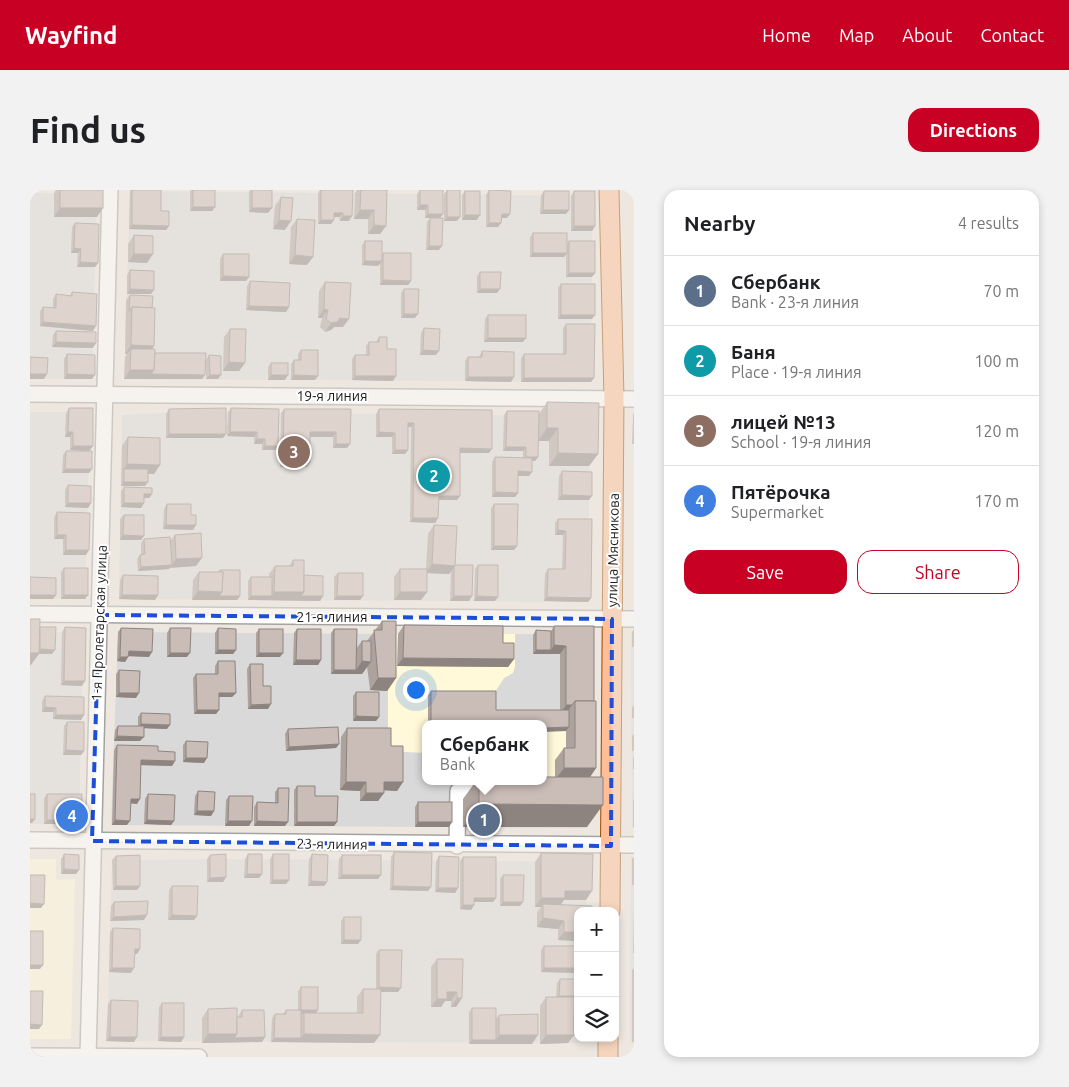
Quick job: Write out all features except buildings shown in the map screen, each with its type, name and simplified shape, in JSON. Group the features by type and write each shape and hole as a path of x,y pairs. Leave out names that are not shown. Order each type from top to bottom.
{"main road":[{"name":"улица Мясникова","path":"609,190 614,398 610,907"},
{"path":"608,1042 608,1057"}],"street":[{"name":"1-я Пролетарская улица","path":"88,1056 110,190"},
{"name":"19-я линия","path":"30,394 634,399"},
{"name":"21-я линия","path":"30,614 634,619"},
{"path":"457,846 458,791 506,791"},
{"path":"592,791 611,791"},
{"name":"23-я линия","path":"30,840 457,846 634,845"},
{"path":"30,1056 199,1057"}],"highlighted area":[{"path":"99,615 612,619 611,846 92,841"}],"shaded area":[{"path":"130,191 592,196 591,382 124,379"},
{"path":"30,193 97,193 92,379 30,379"},
{"path":"30,412 90,412 85,599 30,599"},
{"path":"187,412 590,416 588,602 119,599 122,415"},
{"path":"631,631 634,631 634,828 632,828"},
{"path":"30,632 83,632 79,824 30,824"},
{"path":"118,632 388,634 422,743 422,785 547,785 547,780 588,780 587,828 111,825"},
{"path":"388,634 515,634 515,666 513,673 504,678 493,695 493,714 588,714 588,780 547,780 547,720 422,720 422,753 388,751"},
{"path":"515,634 588,635 588,714 493,714 493,695 504,678 513,673 515,666"},
{"path":"631,857 634,857 634,1043 630,1043"},
{"path":"30,859 56,859 56,880 75,879 71,1039 30,1039"},
{"path":"262,859 587,862 586,907 574,907 574,1042 584,1043 107,1041 112,860"}],"place":[{"name":"лицей №13","path":"294,452"},
{"name":"Баня","path":"434,476"},
{"name":"Пятёрочка","path":"72,816"},
{"name":"Сбербанк","path":"484,820"}]}
